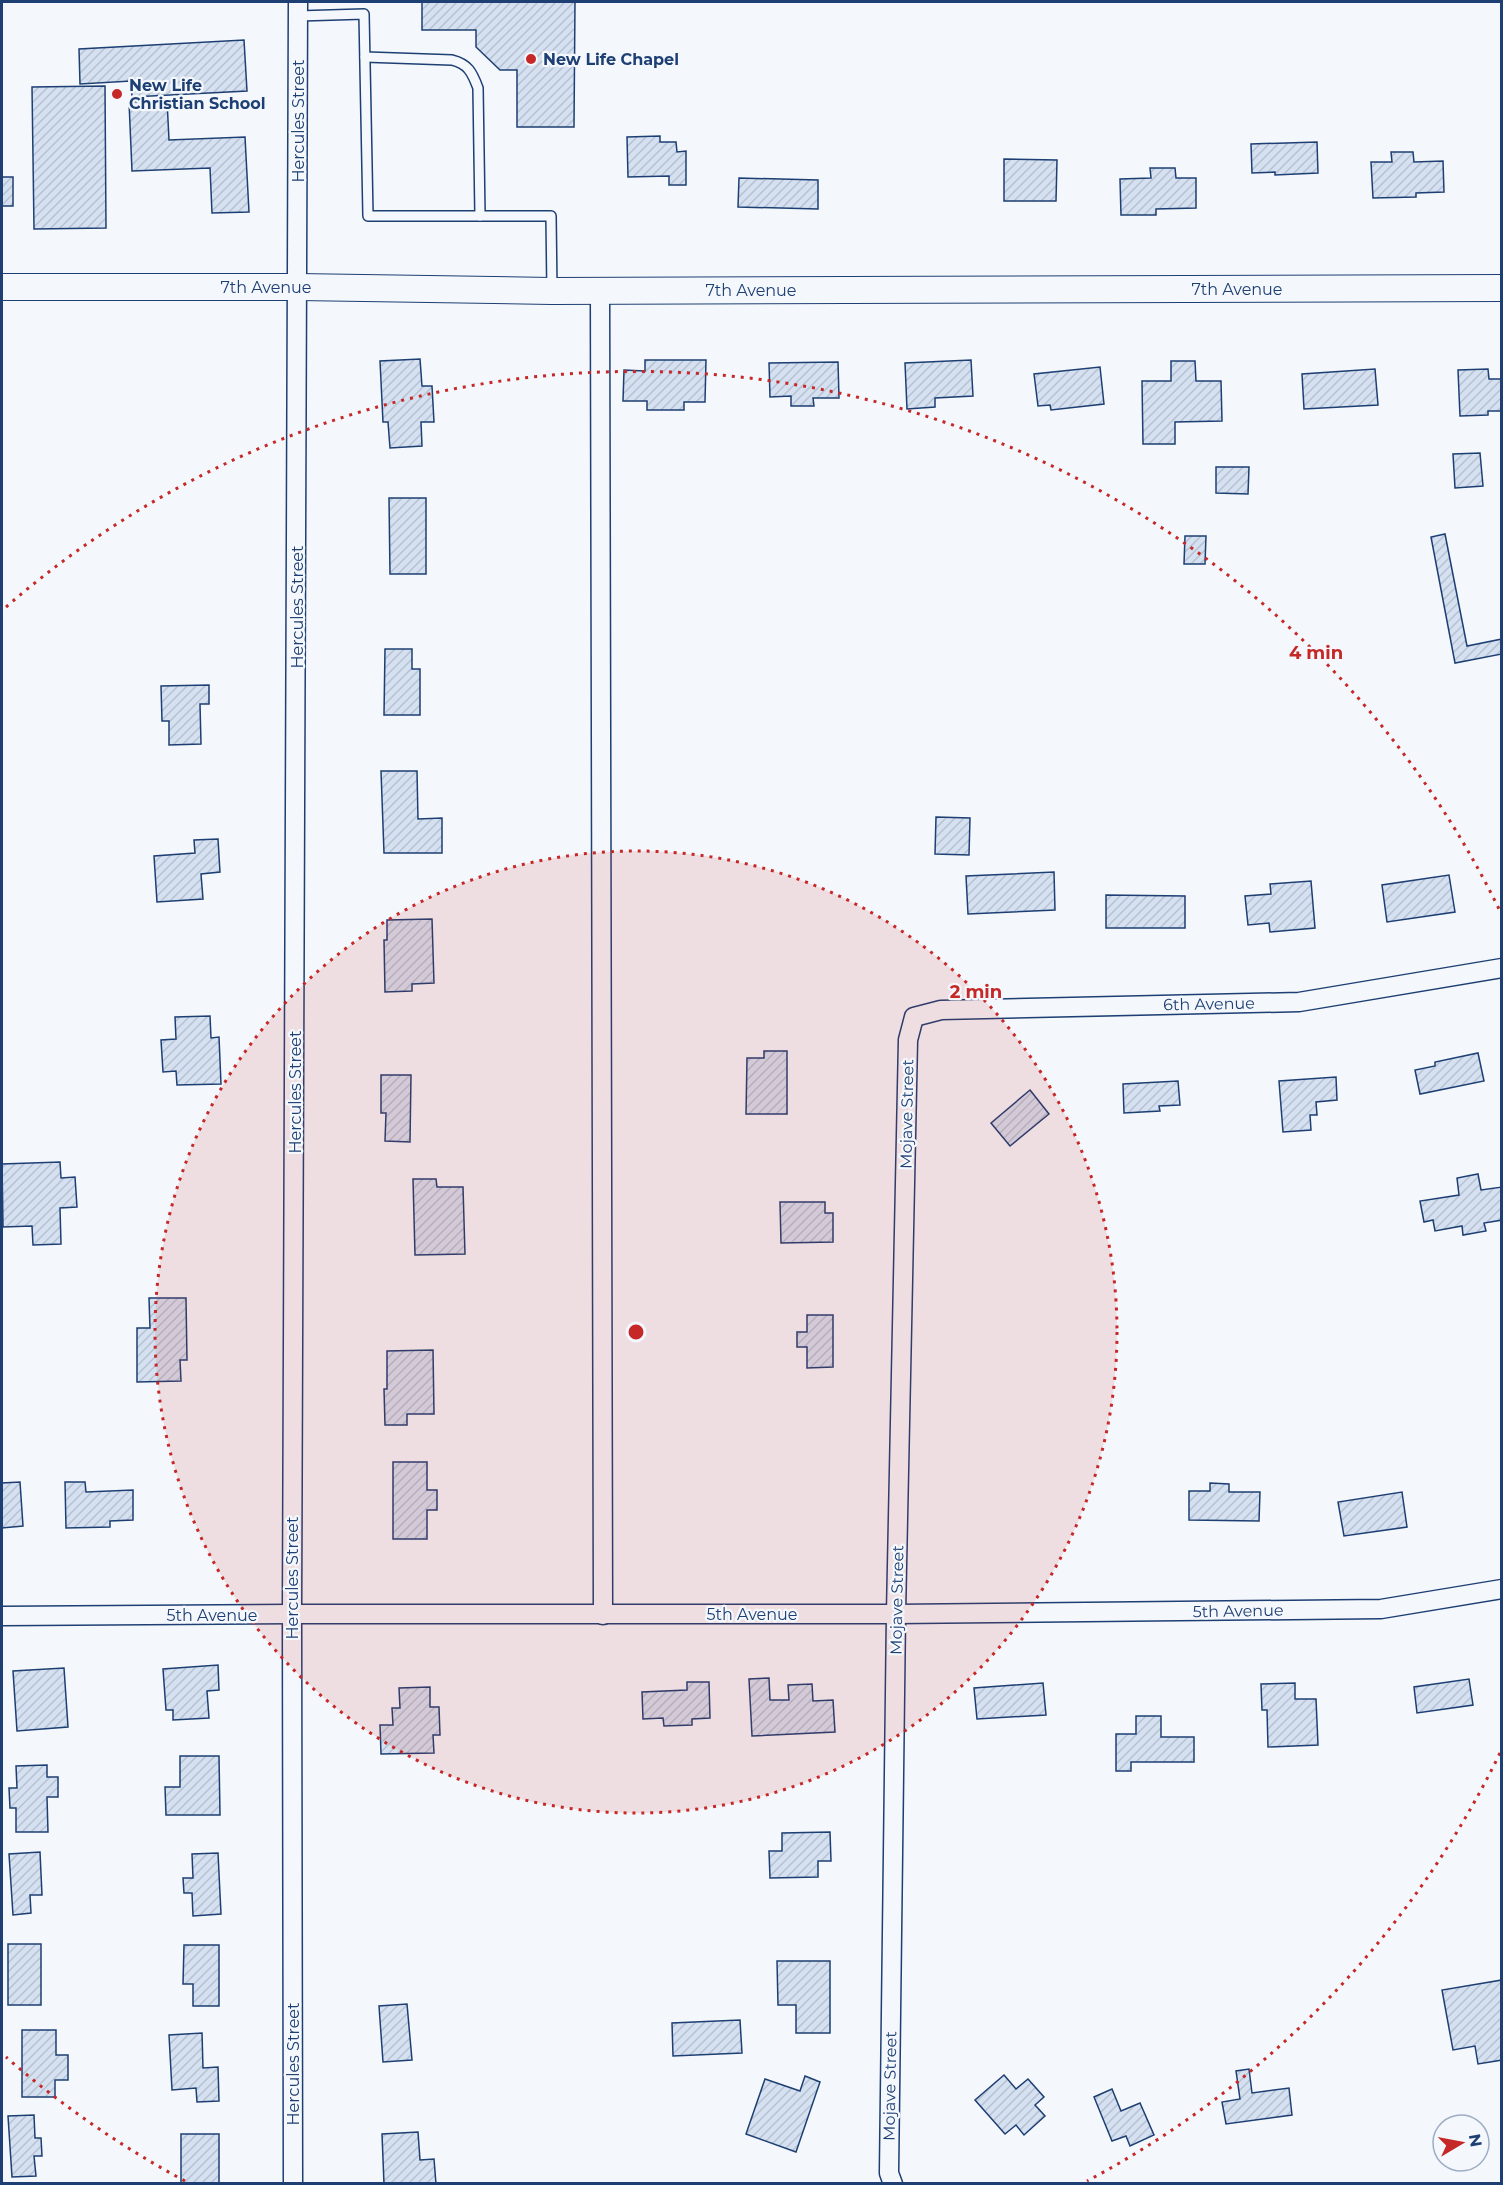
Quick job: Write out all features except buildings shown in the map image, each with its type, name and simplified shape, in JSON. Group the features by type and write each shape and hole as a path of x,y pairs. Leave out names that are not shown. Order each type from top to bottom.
{"street":[{"name":"Hercules Street","path":"293,2184 292,1614 298,9"},
{"name":"7th Avenue","path":"2,287 298,286 552,291 1502,288"},
{"path":"600,290 603,1615"},
{"name":"6th Avenue","path":"914,1017 941,1010 1299,1002 1502,968"},
{"name":"Mojave Street","path":"893,2184 889,2173 896,1614 908,1040 914,1017"},
{"name":"5th Avenue","path":"2,1616 896,1614 1381,1609 1502,1589"}],"lane":[{"path":"298,9 364,14 368,216 551,216 552,291"},
{"path":"365,57 452,60 464,63 473,74 478,88 479,104 480,216"}],"place":[{"name":"New Life Chapel","path":"531,59"},
{"name":"New Life Christian School","path":"117,94"}]}
